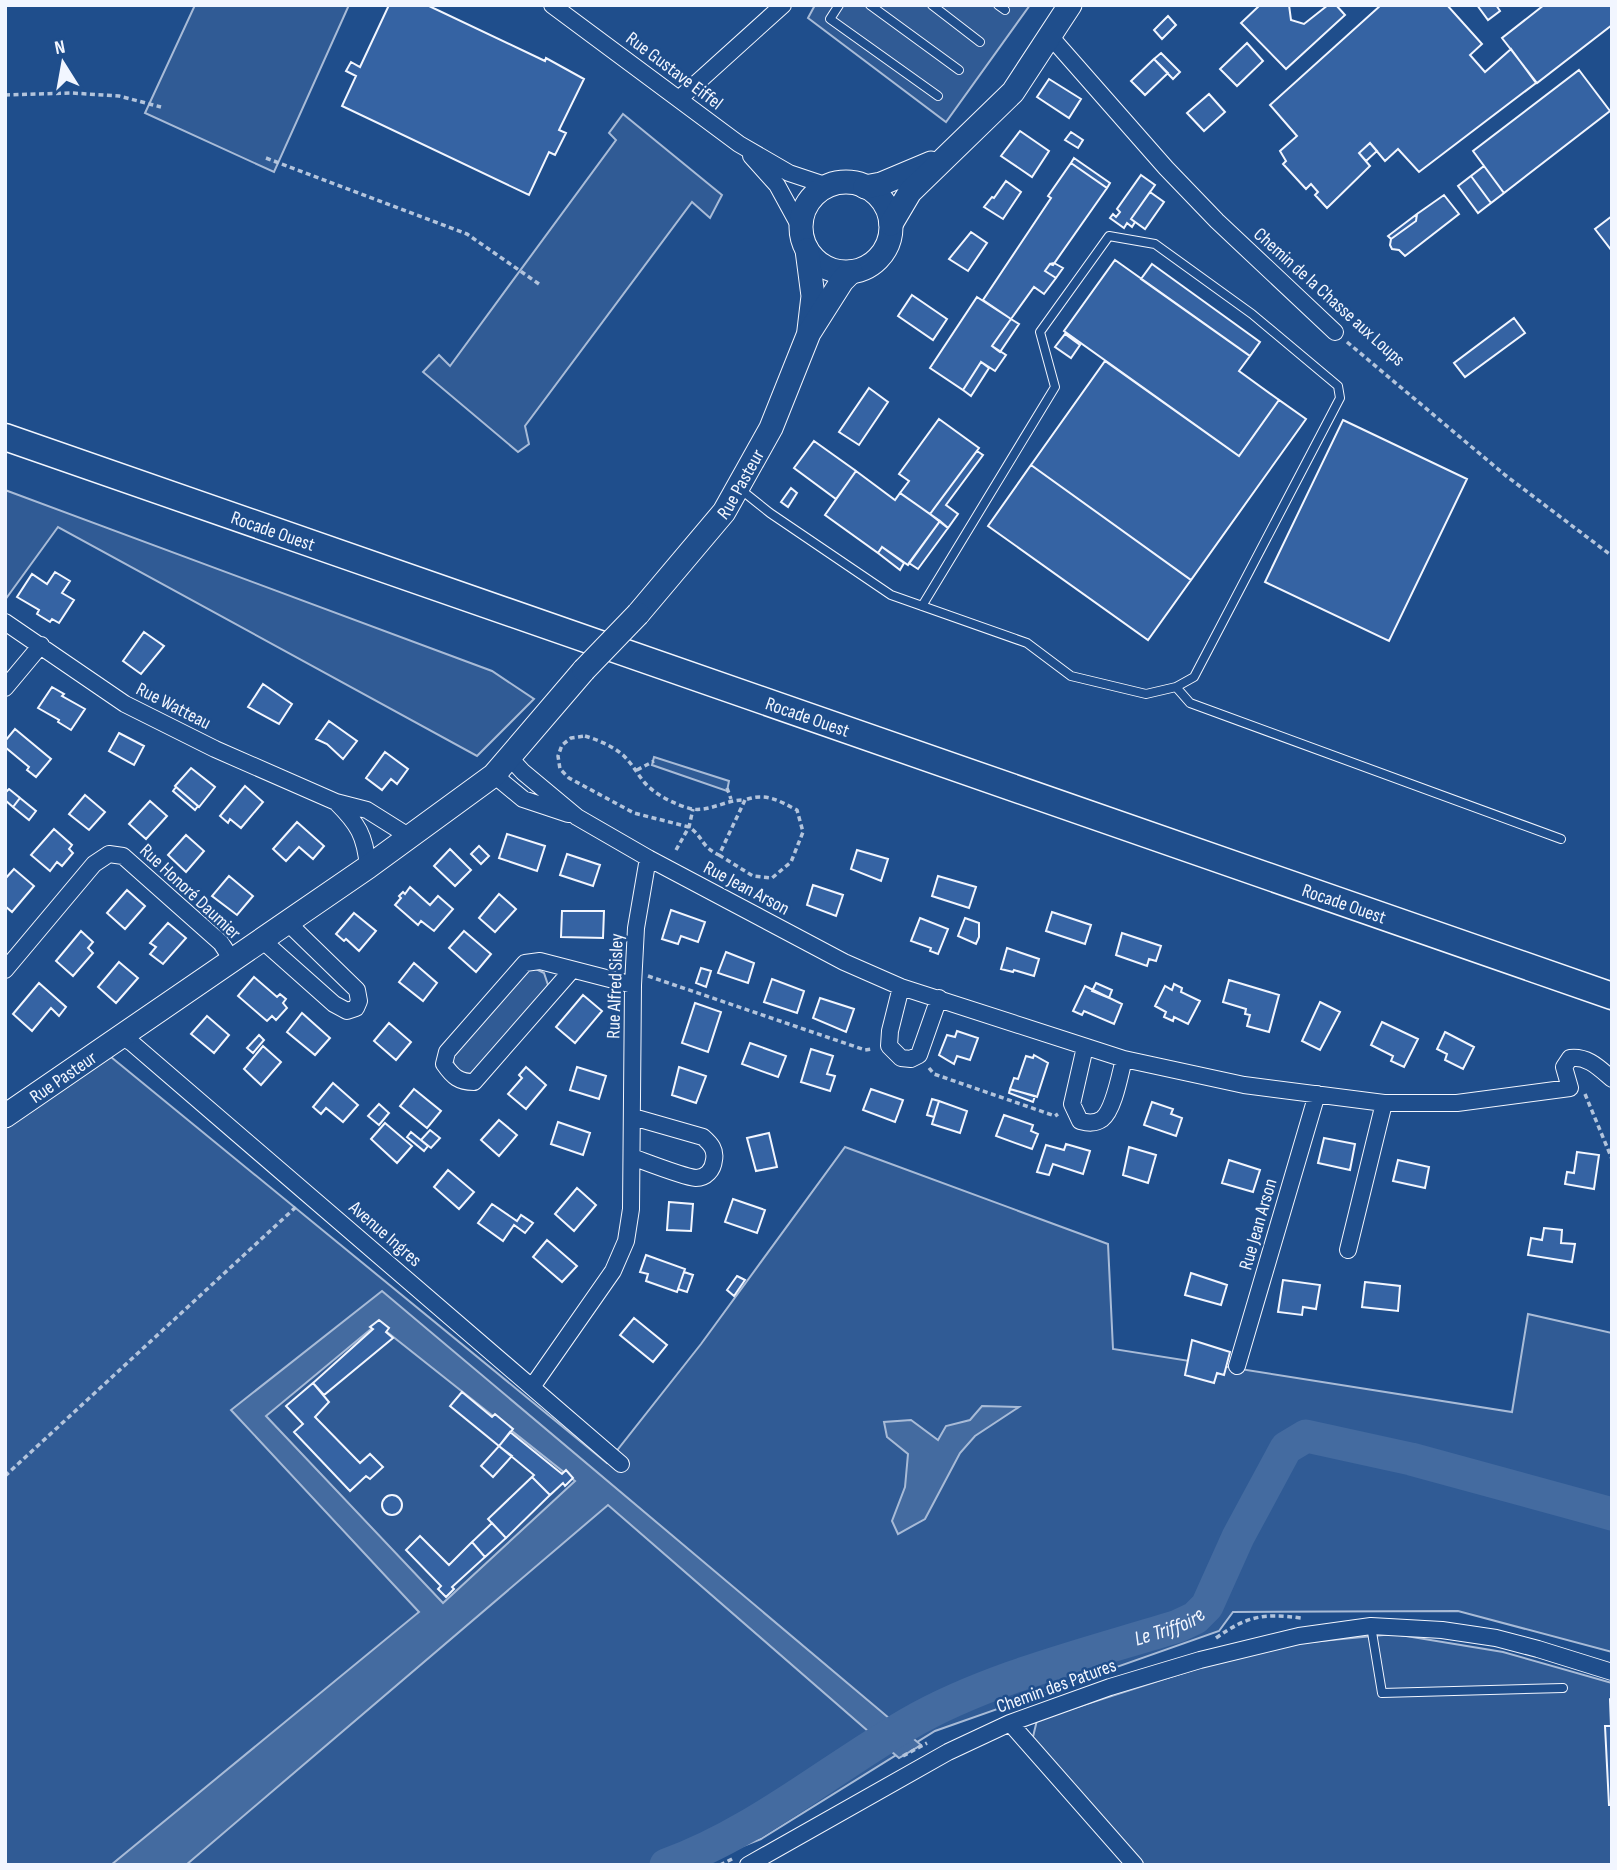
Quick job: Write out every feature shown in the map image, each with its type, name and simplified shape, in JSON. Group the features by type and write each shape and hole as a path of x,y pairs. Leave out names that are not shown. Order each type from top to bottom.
{"main road":[{"name":"Rocade Ouest","path":"5,437 1612,996"}],"street":[{"name":"Rue Gustave Eiffel","path":"552,5 739,144 789,173 828,186"},
{"path":"679,99 783,5"},
{"path":"891,224 910,192 1013,92 1070,5"},
{"name":"Chemin de la Chasse aux Loups","path":"1050,36 1166,168 1335,332"},
{"name":"Rue Gustave Eiffel","path":"739,144 777,185 804,240"},
{"path":"865,187 904,175 946,155"},
{"path":"853,183 865,187 878,196 887,209 891,224 890,237 884,250 876,261 851,272 825,268 815,260 804,240 802,216 808,203 828,186 853,183"},
{"name":"Rue Pasteur","path":"804,240 813,296 809,333"},
{"name":"Rue Pasteur","path":"5,1116 368,867 494,775 584,670 638,614 724,512 771,428 809,333 842,281 851,272"},
{"name":"Rue Watteau","path":"5,622 125,704 215,749 336,802 367,810 410,837"},
{"path":"5,688 41,645"},
{"name":"Rue Jean Arson","path":"510,758 577,817 648,858 844,962 901,987 1085,1047 1124,1059 1244,1085 1384,1103 1457,1103 1570,1088"},
{"name":"Rue Jean Arson","path":"494,775 523,799 577,817"},
{"name":"Rue Watteau","path":"336,802 362,832 368,867"},
{"name":"Rue Honoré Daumier","path":"5,970 94,864 108,854 123,856 221,943 232,960"},
{"name":"Rue Alfred Sisley","path":"533,1387 587,1310 626,1241 631,1209 633,978 636,928 648,858"},
{"path":"261,940 334,1004 347,1011 356,1008 359,1001 357,990 349,980 302,939 287,922"},
{"path":"572,970 491,1066 474,1082 462,1082 450,1073 444,1064 447,1052 525,963 540,961 572,970 633,978"},
{"path":"901,987 889,1046 901,1058 911,1059 919,1055 939,998"},
{"name":"Avenue Ingres","path":"121,1036 143,1052 621,1464"},
{"path":"1085,1047 1072,1104 1080,1121 1093,1123 1103,1118 1110,1108 1124,1059"},
{"path":"1570,1088 1564,1067 1570,1058 1581,1057 1596,1065 1612,1079"},
{"name":"Rue Jean Arson","path":"1237,1366 1317,1094"},
{"path":"1348,1250 1384,1103"},
{"path":"632,1157 696,1178 708,1174 714,1166 715,1154 712,1145 703,1137 633,1117"},
{"name":"Chemin des Patures","path":"748,1865 948,1752 1010,1723 1110,1687 1200,1660 1300,1636 1371,1626 1442,1630 1538,1649 1612,1672"},
{"path":"1010,1723 1135,1865"}],"lane":[{"path":"839,5 830,19 938,96"},
{"path":"870,5 959,70"},
{"path":"932,5 980,41"},
{"path":"737,487 770,513 891,595 922,606 1027,643 1071,676 1146,694 1176,687 1194,677 1340,398 1338,386 1252,314 1155,244 1109,236 1040,332 1055,387 922,606"},
{"path":"1176,687 1191,703 1561,839"},
{"path":"1371,1626 1382,1693 1563,1688"}],"path":[{"path":"5,96 72,93 119,96 161,107"},
{"path":"265,158 467,234 539,284"},
{"name":"Chemin de la Chasse aux Loups","path":"1335,332 1505,475 1612,556"},
{"path":"585,736 600,741 622,754 645,783 660,796 693,809 720,805 731,799 745,800 758,795 777,800 797,810 803,832 791,862 772,878 753,876 705,848 696,832 689,827 634,813 569,778 560,769 558,756 562,746 571,737 585,736"},
{"path":"636,770 654,761"},
{"path":"727,788 731,799"},
{"path":"719,855 745,800"},
{"path":"676,850 689,827 693,809"},
{"path":"633,978 865,1050 889,1046"},
{"path":"919,1055 934,1074 1055,1116 1072,1104"},
{"path":"1570,1088 1586,1094 1612,1159"},
{"path":"5,1476 299,1204"}],"shaded area":[{"path":"195,5 349,5 274,172 145,113"},
{"path":"815,5 1030,5 946,122 808,18"},
{"path":"623,114 722,195 710,218 692,202 525,426 529,444 518,452 423,372 439,355 450,366 616,140 609,133"},
{"path":"5,490 492,671 534,699 477,756 58,527 5,600"},
{"path":"654,757 729,781 727,791 652,765"},
{"path":"534,968 544,973 548,985 546,989 471,1075 462,1074 452,1058 456,1050 523,973"},
{"path":"111,1057 607,1463 701,1344 845,1147 1108,1244 1113,1349 1512,1412 1528,1314 1612,1333 1612,1652 1458,1611 1233,1612 1219,1631 935,1731 761,1839 694,1865 5,1865 5,1126"},
{"path":"382,1291 921,1745 899,1758 608,1505 186,1865 111,1865 419,1612 231,1410","holes":["377,1324 575,1481 443,1603 266,1416"]},
{"path":"982,1406 1019,1407 975,1436 960,1453 925,1519 898,1534 892,1521 905,1487 908,1454 887,1437 884,1422 911,1420 938,1440 946,1426 970,1420"},
{"path":"1394,1634 1503,1652 1612,1683 1612,1865 1142,1865 1032,1741 1037,1720 1214,1663 1300,1643"}],"building":[{"path":"389,5 427,5 545,61 546,58 584,79 559,130 566,133 555,155 549,152 529,195 342,106 356,76 346,71 351,62 360,67"},
{"path":"1260,5 1289,5 1291,20 1304,24 1328,5 1336,5 1345,15 1286,69 1241,23"},
{"path":"1381,5 1447,5 1482,44 1470,55 1485,72 1511,49 1536,83 1419,172 1398,149 1385,161 1370,143 1359,153 1370,166 1327,208 1315,195 1318,192 1311,184 1306,189 1283,164 1286,161 1280,151 1297,136 1270,105"},
{"path":"1477,5 1496,5 1500,11 1488,20"},
{"path":"1544,5 1612,5 1612,25 1537,83 1502,38"},
{"path":"1168,16 1176,25 1162,39 1154,30"},
{"path":"1247,43 1263,61 1237,86 1220,69"},
{"path":"1161,53 1180,72 1173,79 1154,59"},
{"path":"1154,59 1168,73 1145,95 1131,81"},
{"path":"1579,70 1610,111 1504,193 1473,151"},
{"path":"1049,79 1081,99 1069,118 1037,97"},
{"path":"1209,94 1225,112 1204,131 1187,113"},
{"path":"1020,131 1049,151 1032,177 1001,156"},
{"path":"1071,132 1083,140 1078,148 1065,140"},
{"path":"1370,143 1377,151 1366,161 1359,153"},
{"path":"1074,158 1110,183 1107,188 1071,163"},
{"path":"1071,163 1107,188 1053,265 1050,264 1045,271 1056,278 1044,294 1034,287 1011,319 983,300"},
{"path":"1484,166 1504,193 1491,203 1471,176"},
{"path":"1141,175 1155,185 1131,219 1135,222 1132,227 1127,223 1124,228 1110,218 1113,214 1116,217 1120,212 1117,209"},
{"path":"1471,176 1491,203 1478,213 1458,186"},
{"path":"1006,181 1021,192 1003,219 984,207"},
{"path":"1150,192 1164,202 1145,229 1131,219"},
{"path":"1444,195 1459,214 1405,256 1399,250 1392,249 1391,239 1416,221 1417,214"},
{"path":"1417,214 1416,221 1391,239 1388,236"},
{"path":"1612,216 1612,251 1595,229"},
{"path":"971,232 987,243 968,271 949,259"},
{"path":"1115,260 1250,356 1239,371 1279,400 1239,456 1064,331"},
{"path":"1054,263 1063,268 1056,278 1045,271"},
{"path":"1152,264 1260,342 1250,356 1141,279"},
{"path":"912,295 947,319 933,340 898,316"},
{"path":"977,297 1011,319 992,346 1006,355 995,371 981,362 963,390 930,368"},
{"path":"1514,318 1525,333 1465,377 1454,363"},
{"path":"1011,319 1019,324 1000,352 992,346"},
{"path":"1065,334 1080,345 1071,358 1055,347"},
{"path":"1105,361 1239,456 1279,400 1306,419 1191,580 1031,465"},
{"path":"981,362 989,368 971,396 963,390"},
{"path":"869,388 888,402 859,445 839,432"},
{"path":"939,419 979,448 930,514 900,493 909,481 899,474"},
{"path":"1343,420 1467,479 1389,641 1265,582"},
{"path":"814,441 856,471 836,499 794,468"},
{"path":"977,451 983,455 946,505 958,514 948,528 930,514"},
{"path":"1031,465 1191,580 1148,640 988,526"},
{"path":"856,471 895,500 900,493 940,521 908,565 882,547 878,553 825,515"},
{"path":"791,488 797,493 788,507 781,502"},
{"path":"940,521 948,528 918,569 909,563"},
{"path":"882,547 904,563 900,570 878,553"},
{"path":"55,572 70,581 62,593 74,600 59,623 52,619 50,622 37,614 39,610 17,597 32,574 47,584"},
{"path":"144,632 164,646 141,674 123,661"},
{"path":"263,684 292,704 279,724 248,707"},
{"path":"52,687 85,709 71,730 38,708"},
{"path":"329,721 357,741 343,759 327,744 316,739"},
{"path":"15,729 51,759 36,777 27,770 29,767 5,747 5,741"},
{"path":"119,733 144,746 134,765 109,751"},
{"path":"385,752 408,769 397,784 391,779 382,790 366,778"},
{"path":"191,768 215,787 199,807 175,786"},
{"path":"245,786 263,802 241,828 230,819 228,823 220,816"},
{"path":"176,787 198,806 195,810 173,791"},
{"path":"9,789 20,798 13,807 5,800 5,793"},
{"path":"85,795 105,812 89,830 69,814"},
{"path":"20,798 36,811 29,820 13,807"},
{"path":"150,801 167,816 146,839 129,824"},
{"path":"297,822 324,846 313,859 299,847 286,861 273,849"},
{"path":"54,829 72,845 69,849 73,853 62,866 57,862 50,871 31,855"},
{"path":"507,834 545,846 537,871 499,858"},
{"path":"186,835 204,851 186,872 168,855"},
{"path":"479,846 489,856 481,864 471,854"},
{"path":"450,849 471,870 455,886 434,866"},
{"path":"857,850 888,859 881,881 851,869"},
{"path":"567,854 600,865 593,886 560,875"},
{"path":"14,869 34,886 12,912 5,906 5,879"},
{"path":"229,876 253,896 237,915 212,896"},
{"path":"938,876 976,887 969,908 932,896"},
{"path":"813,885 843,895 836,916 807,905"},
{"path":"410,887 430,905 438,896 453,909 434,931 421,921 418,925 395,905 401,898 399,896 403,892 405,894"},
{"path":"127,890 145,906 125,929 107,913"},
{"path":"499,894 516,909 495,932 479,918"},
{"path":"671,910 705,922 698,942 681,936 678,944 662,939"},
{"path":"562,911 604,911 603,938 561,937"},
{"path":"1052,912 1091,925 1085,944 1046,931"},
{"path":"354,913 376,931 359,951 336,934"},
{"path":"920,918 948,929 938,954 930,951 931,948 911,941"},
{"path":"965,918 979,923 976,944 958,936"},
{"path":"168,923 186,938 163,964 150,954 156,947 150,943"},
{"path":"81,931 93,942 88,948 93,953 73,976 56,961"},
{"path":"464,931 491,954 476,972 449,948"},
{"path":"1122,933 1161,946 1156,961 1149,959 1147,966 1116,955"},
{"path":"1007,948 1039,959 1034,976 1001,969"},
{"path":"726,952 754,963 748,983 718,973"},
{"path":"119,962 138,978 116,1003 98,987"},
{"path":"414,963 437,983 423,1001 399,982"},
{"path":"701,968 711,971 706,987 696,983"},
{"path":"254,977 277,997 280,994 286,999 283,1003 287,1008 276,1020 272,1016 267,1021 238,996"},
{"path":"772,979 804,991 797,1013 764,1002"},
{"path":"1229,980 1279,995 1269,1032 1247,1026 1250,1015 1245,1014 1246,1009 1223,1002"},
{"path":"39,983 66,1007 59,1016 51,1008 32,1031 13,1014"},
{"path":"1096,983 1112,990 1109,998 1092,991"},
{"path":"1174,984 1182,988 1181,992 1200,1001 1188,1024 1174,1017 1173,1021 1164,1017 1166,1012 1155,1006 1165,986 1172,990"},
{"path":"1085,986 1122,1004 1114,1024 1084,1011 1082,1015 1073,1011"},
{"path":"583,995 602,1011 575,1043 556,1027"},
{"path":"820,998 854,1009 846,1032 813,1018"},
{"path":"1320,1002 1340,1012 1320,1050 1302,1041"},
{"path":"695,1003 721,1012 708,1052 682,1043"},
{"path":"302,1013 330,1038 315,1055 287,1032"},
{"path":"207,1016 229,1035 214,1053 191,1034"},
{"path":"1382,1022 1418,1039 1404,1067 1391,1061 1393,1056 1371,1045"},
{"path":"389,1023 411,1042 396,1060 374,1041"},
{"path":"957,1031 978,1038 970,1060 957,1056 954,1064 939,1055 947,1035 955,1037"},
{"path":"1445,1032 1474,1047 1463,1069 1445,1060 1447,1054 1437,1049"},
{"path":"259,1035 264,1040 253,1053 247,1048"},
{"path":"750,1043 786,1056 778,1077 742,1064"},
{"path":"263,1046 281,1062 261,1085 244,1069"},
{"path":"811,1049 833,1056 827,1074 835,1076 830,1091 801,1082"},
{"path":"1034,1055 1048,1063 1037,1097 1010,1089 1014,1078 1018,1079 1026,1056 1033,1058"},
{"path":"526,1067 546,1085 526,1109 508,1094 522,1078 519,1075"},
{"path":"577,1067 606,1076 599,1099 570,1090"},
{"path":"679,1067 706,1076 696,1103 672,1095"},
{"path":"333,1083 358,1105 343,1122 326,1108 321,1114 313,1107"},
{"path":"414,1089 441,1111 427,1128 400,1106"},
{"path":"871,1089 903,1100 895,1122 863,1110"},
{"path":"1010,1089 1035,1096 1033,1102 1009,1093"},
{"path":"932,1099 939,1101 934,1117 927,1115"},
{"path":"939,1101 967,1111 960,1133 932,1124"},
{"path":"1152,1102 1173,1109 1171,1114 1182,1118 1176,1136 1144,1125"},
{"path":"379,1104 389,1113 379,1125 368,1116"},
{"path":"1004,1115 1033,1125 1031,1131 1038,1134 1032,1149 996,1136"},
{"path":"499,1120 517,1135 499,1156 481,1140"},
{"path":"558,1122 590,1133 583,1155 551,1144"},
{"path":"385,1123 412,1146 397,1163 371,1139"},
{"path":"430,1130 440,1138 431,1148 421,1140"},
{"path":"411,1132 428,1146 424,1151 407,1137"},
{"path":"769,1133 777,1167 756,1171 747,1138"},
{"path":"1324,1138 1355,1144 1350,1170 1318,1163"},
{"path":"1066,1144 1090,1151 1083,1174 1053,1164 1049,1175 1037,1172 1046,1145 1064,1150"},
{"path":"1129,1147 1156,1155 1148,1183 1123,1175"},
{"path":"1577,1152 1599,1155 1594,1189 1565,1184 1567,1172 1574,1173"},
{"path":"1229,1160 1260,1170 1253,1192 1222,1183"},
{"path":"1398,1160 1429,1167 1425,1188 1393,1181"},
{"path":"448,1170 474,1192 459,1209 434,1187"},
{"path":"577,1188 596,1205 574,1231 555,1214"},
{"path":"733,1199 765,1210 757,1233 725,1222"},
{"path":"669,1202 693,1204 691,1231 667,1230"},
{"path":"492,1204 517,1221 521,1215 533,1223 525,1233 514,1225 503,1241 478,1223"},
{"path":"1544,1228 1562,1230 1561,1243 1575,1244 1572,1262 1528,1255 1531,1238 1542,1240"},
{"path":"547,1240 577,1266 562,1282 533,1257"},
{"path":"646,1255 685,1269 677,1292 646,1281 648,1274 640,1272"},
{"path":"684,1272 693,1275 687,1292 678,1289"},
{"path":"1191,1273 1227,1285 1221,1305 1185,1295"},
{"path":"737,1276 745,1280 734,1296 727,1290"},
{"path":"1283,1280 1320,1285 1316,1309 1303,1307 1302,1315 1278,1312"},
{"path":"1365,1282 1400,1286 1398,1311 1362,1307"},
{"path":"634,1318 667,1345 653,1362 620,1335"},
{"path":"379,1320 389,1328 386,1332 393,1338 324,1395 313,1383 373,1329 370,1327"},
{"path":"1192,1340 1230,1352 1224,1375 1217,1373 1214,1383 1185,1375"},
{"path":"313,1383 329,1402 315,1417 360,1463 370,1454 383,1467 370,1479 366,1476 350,1491 294,1432 303,1424 286,1406"},
{"path":"462,1392 492,1417 495,1414 513,1429 499,1446 450,1406"},
{"path":"510,1432 562,1474 566,1470 573,1478 550,1495 532,1477 534,1475 499,1446"},
{"path":"499,1446 512,1456 493,1477 481,1466"},
{"path":"532,1477 550,1495 506,1538 488,1519"},
{"path":"392,1495 399,1498 402,1505 399,1512 392,1515 385,1512 382,1505 385,1498"},
{"path":"492,1523 506,1538 485,1557 472,1542"},
{"path":"420,1536 449,1565 472,1542 485,1557 452,1587 454,1589 446,1597 438,1589 441,1586 406,1550"},
{"path":"1612,1698 1612,1805 1609,1805 1605,1726 1611,1726"}],"waterway":[{"name":"Le Triffoire","path":"666,1865 698,1852 760,1819 908,1724 971,1693 1075,1657 1178,1626 1195,1618 1207,1606 1238,1537 1286,1448 1306,1436 1411,1459 1612,1514"}]}
